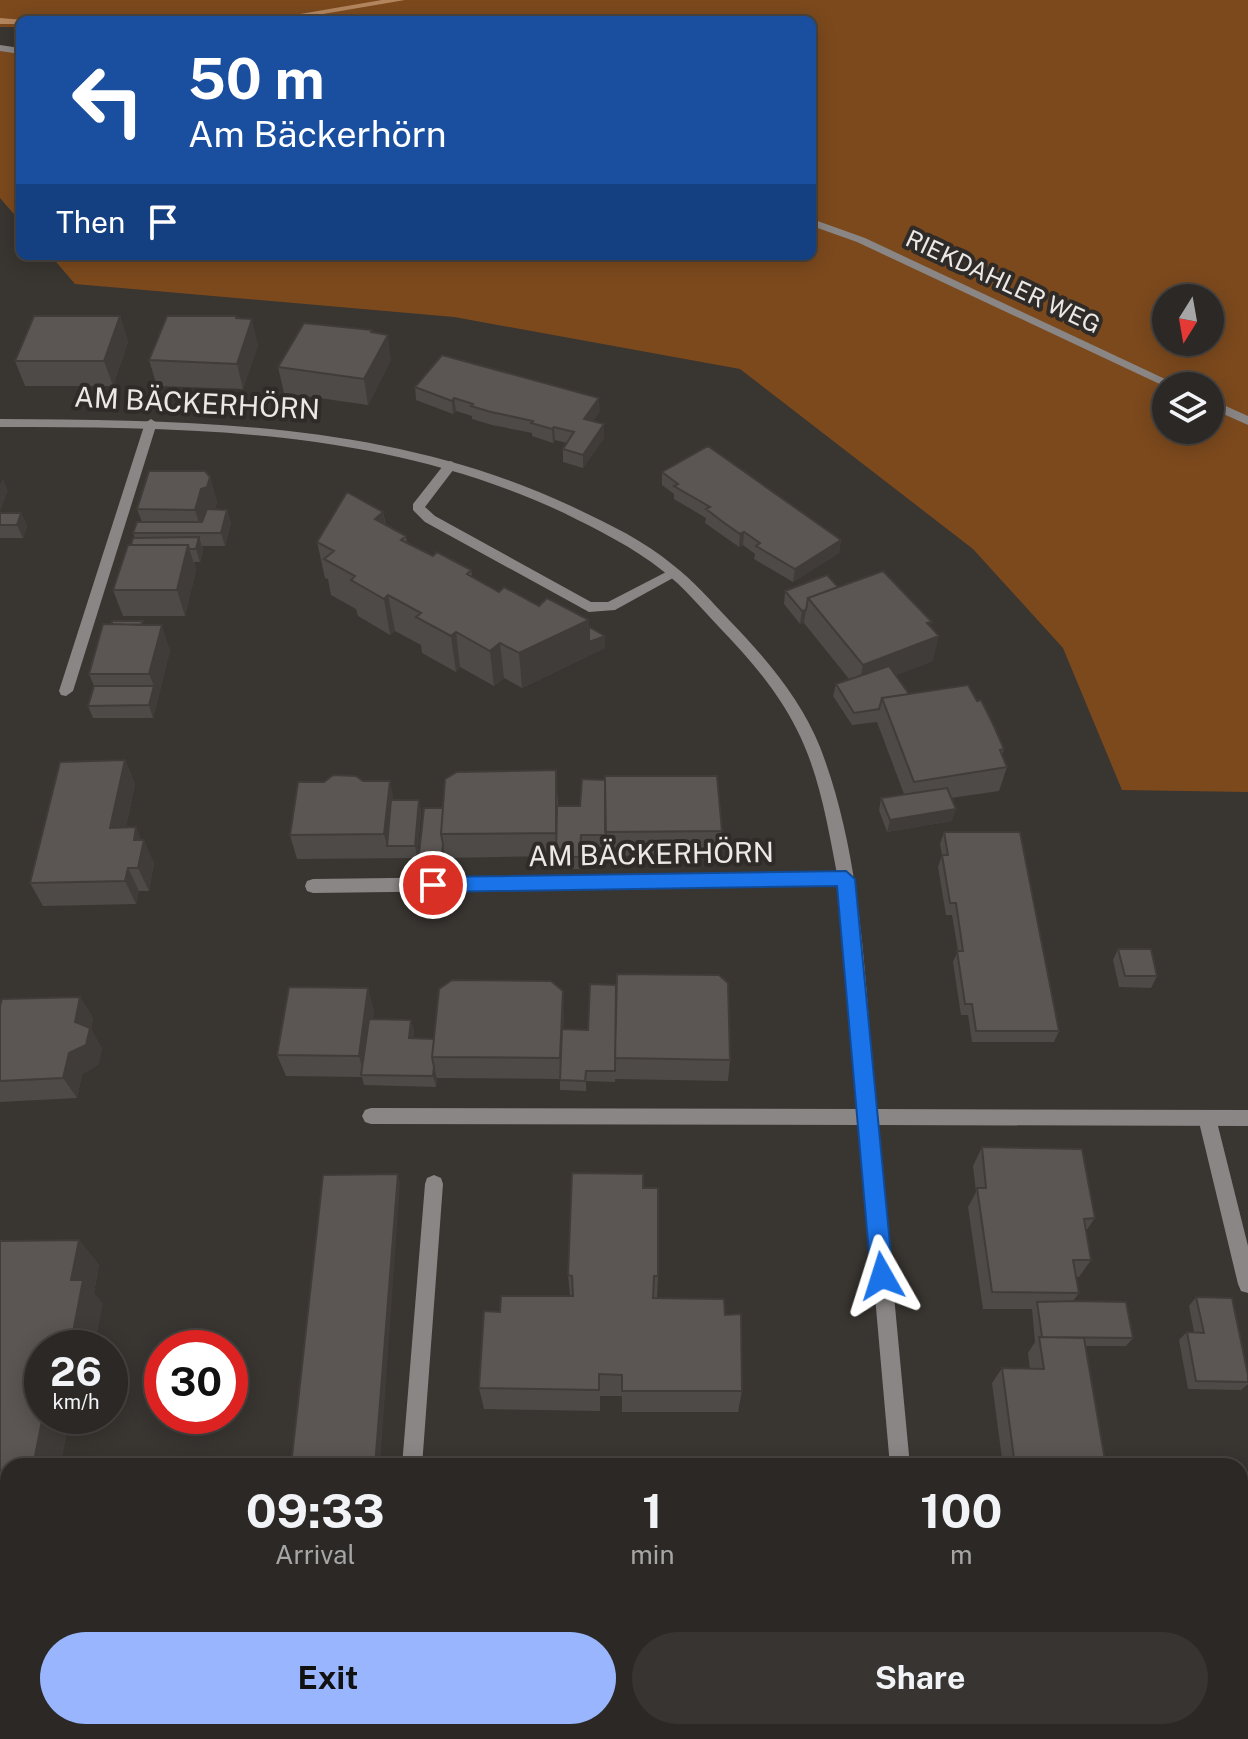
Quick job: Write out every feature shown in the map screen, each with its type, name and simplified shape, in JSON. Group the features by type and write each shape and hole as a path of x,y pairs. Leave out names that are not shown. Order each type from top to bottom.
{"street":[{"name":"RIEKDAHLER WEG","path":"816,223 861,240 1152,376"},
{"path":"1224,410 1248,421"},
{"name":"AM BÄCKERHÖRN","path":"0,423 151,423 268,429 368,444 451,465 515,486 571,510 624,538 675,573 759,658 810,742 832,806 846,879 899,1458"},
{"path":"66,691 151,423"},
{"path":"451,465 418,507 430,519 589,607 610,607 675,573"},
{"name":"AM BÄCKERHÖRN","path":"313,886 846,879"},
{"path":"371,1116 1248,1118"},
{"path":"1207,1118 1248,1284"},
{"path":"413,1458 434,1184"}],"shaded area":[{"path":"0,0 1248,0 1248,792 1122,790 1063,648 973,549 740,369 454,317 75,284 54,260 816,260 816,16 16,16 16,27 0,27"},
{"path":"0,48 16,50 16,216 0,198"}],"building":[{"path":"34,316 120,316 104,361 15,361"},
{"path":"167,316 236,316 252,319 237,364 149,360"},
{"path":"304,323 372,330 388,335 364,379 278,367"},
{"path":"442,355 599,398 584,419 604,424 583,455 563,449 574,432 491,412 454,398 452,401 415,387"},
{"path":"708,446 841,540 795,569 756,546 760,543 723,522 706,509 710,507 674,486 678,484 662,472"},
{"path":"149,471 205,471 210,477 207,487 201,489 195,510 137,509"},
{"path":"347,492 383,512 375,519 406,536 401,540 433,556 437,552 471,570 467,574 499,592 504,587 539,606 547,598 589,620 519,653 500,643 490,651 456,632 451,636 416,617 421,613 388,595 384,599 351,580 355,576 324,559 334,551 317,542"},
{"path":"207,509 227,510 221,533 133,533 137,522 202,522"},
{"path":"0,513 21,513 17,525 0,525"},
{"path":"199,537 196,549 189,549 188,545 131,545 133,538"},
{"path":"128,545 188,545 177,590 113,590"},
{"path":"883,571 932,622 927,623 939,636 863,665 808,598"},
{"path":"827,575 838,587 808,598 806,610 802,611 785,591"},
{"path":"112,621 143,621 141,625 112,624"},
{"path":"103,624 162,625 149,674 89,674"},
{"path":"589,627 605,636 589,642"},
{"path":"889,666 909,694 882,698 879,709 854,713 836,684"},
{"path":"968,685 977,701 981,700 993,724 1004,749 1000,750 1007,767 914,782 882,698"},
{"path":"94,686 154,686 149,705 88,706"},
{"path":"125,760 110,828 136,827 134,840 144,840 138,868 128,868 125,881 30,883 60,762"},
{"path":"556,770 556,833 441,834 445,779 457,772"},
{"path":"333,775 356,776 363,781 390,781 384,834 290,835 298,782 324,782"},
{"path":"605,776 717,776 722,831 605,832"},
{"path":"582,779 605,780 606,835 581,835 580,857 556,857 557,806 580,806"},
{"path":"947,788 956,809 890,820 881,798"},
{"path":"391,800 419,800 415,846 387,846"},
{"path":"424,808 443,808 442,854 419,854"},
{"path":"944,832 1020,832 1059,1031 976,1031 972,1004 965,1004 957,951 963,951 956,903 950,903 942,855 948,855"},
{"path":"1118,949 1151,949 1157,976 1125,976"},
{"path":"617,974 719,975 728,983 730,1060 615,1058"},
{"path":"452,980 551,981 563,991 560,1058 432,1057 439,989"},
{"path":"590,984 616,985 615,1071 586,1071 585,1081 560,1080 562,1029 588,1030"},
{"path":"289,987 368,988 359,1056 277,1055"},
{"path":"80,997 75,1022 90,1028 86,1045 69,1053 63,1078 0,1081 2,999"},
{"path":"369,1019 411,1020 409,1038 434,1039 433,1076 361,1075"},
{"path":"982,1147 1082,1149 1095,1218 1084,1219 1091,1260 1073,1260 1079,1293 992,1292 977,1188 986,1188"},
{"path":"572,1173 643,1174 643,1188 658,1188 658,1276 654,1276 653,1298 724,1299 725,1315 741,1314 742,1391 622,1391 622,1375 599,1374 599,1390 479,1388 484,1311 500,1312 501,1296 573,1296 572,1276 568,1275"},
{"path":"398,1174 376,1458 292,1458 323,1175"},
{"path":"79,1240 71,1280 83,1280 73,1330 24,1330 24,1434 39,1434 35,1458 0,1458 0,1241"},
{"path":"1196,1297 1232,1298 1248,1382 1196,1381 1187,1332 1204,1333"},
{"path":"1037,1302 1126,1302 1133,1338 1042,1337"},
{"path":"1039,1337 1084,1338 1105,1458 1014,1458 1002,1368 1044,1369"}],"waterway":[{"path":"296,16 400,0"},
{"path":"0,21 16,21"}],"route":[{"path":"433,885 846,879 882,1276"}]}
